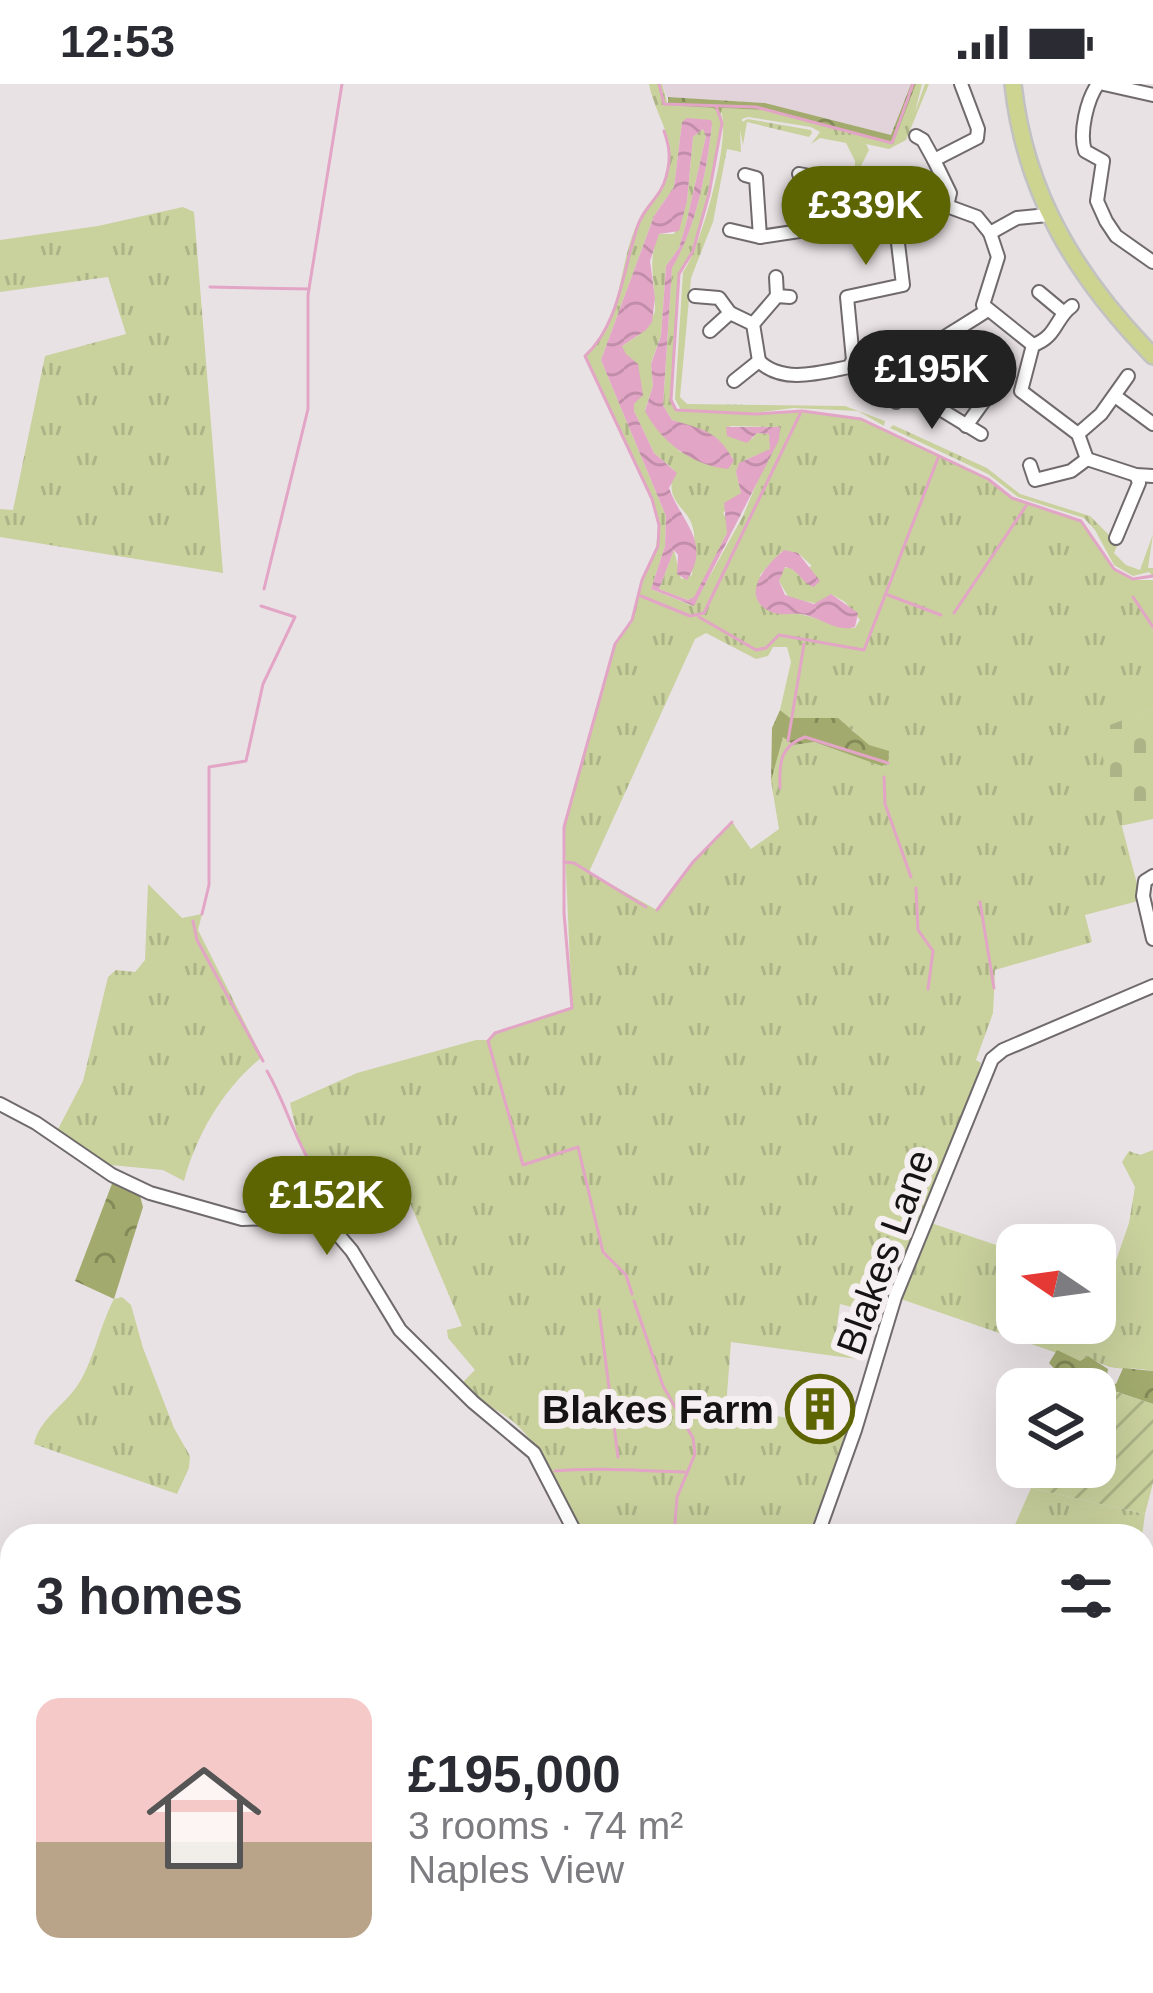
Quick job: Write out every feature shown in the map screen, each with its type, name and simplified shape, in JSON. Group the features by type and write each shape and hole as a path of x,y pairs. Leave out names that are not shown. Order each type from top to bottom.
{"main road":[{"path":"1013,84 1017,116 1048,214 1085,279 1153,356"}],"street":[{"path":"934,160 979,141 961,84"},
{"path":"1153,95 1104,84 1092,92 1082,144 1085,151 1101,157 1097,201 1111,230 1153,262"},
{"path":"916,136 923,140 950,193 947,206"},
{"path":"799,171 826,181 880,188 919,209"},
{"path":"745,175 756,178 760,237"},
{"path":"730,230 760,237 826,227 826,181"},
{"path":"753,324 759,361 770,371 782,375 849,367 853,360 847,297 903,285 897,197"},
{"path":"990,233 1017,218 1040,197"},
{"path":"895,218 947,206 977,217 990,233 998,257 983,298 986,310 1034,345"},
{"path":"1017,218 1048,214"},
{"path":"753,324 784,296 776,277"},
{"path":"1039,292 1068,309 1052,335 1034,345 1021,391 1078,434 1087,460"},
{"path":"695,296 719,298 730,313 753,324"},
{"path":"981,434 940,409 898,396 906,375 929,346 986,310"},
{"path":"710,331 730,313"},
{"path":"734,381 759,361"},
{"path":"1078,434 1128,376"},
{"path":"1114,396 1146,424"},
{"path":"966,426 984,401"},
{"path":"1030,465 1036,484 1087,460 1146,475 1113,531"},
{"path":"1150,877 1143,896 1153,939"},
{"name":"Blakes Lane","path":"821,1524 896,1297 992,1059 1003,1049 1153,986"},
{"path":"0,1104 37,1123 112,1175 150,1193 242,1219 311,1217 328,1223 352,1251 400,1330 473,1402 534,1453 571,1524"}],"shaded area":[{"path":"662,84 911,84 891,135 765,103 667,97"}],"green space":[{"path":"649,84 662,84 668,105 713,108 721,113 703,216 693,251 679,274 671,400 676,410 714,413 681,410 675,399 683,272 690,259 698,240 713,191 722,141 723,122 720,108 764,110 893,144 916,84 922,84 915,112 929,84 906,140 889,149 866,144 869,150 855,178 855,161 846,143 820,138 811,144 820,132 811,127 742,119 812,133 809,137 747,122 743,145 740,130 741,152 727,149 713,222 691,278 680,397 687,404 845,406 885,421 884,426 858,411 793,408 753,413 802,411 861,419 988,479 1013,498 1081,521 1114,569 1132,580 1153,580 1153,709 1097,731 1138,901 1085,915 1092,942 995,970 993,1013 976,1060 981,1063 973,1088 882,1315 840,1304 835,1341 868,1349 865,1360 731,1342 726,1407 850,1429 813,1524 576,1524 531,1441 514,1422 460,1385 475,1370 448,1338 447,1330 462,1326 393,1163 369,1174 376,1190 340,1211 298,1138 290,1103 357,1073 488,1040 495,1033 572,1008 564,827 615,644 632,620 642,580 655,554 659,525 652,499 585,356 607,325 632,236 667,175 669,146","holes":["682,122 712,125 694,217 672,267 663,405 672,420 706,433 733,458 680,452 645,410 653,386 651,363 661,336 666,266 679,248 686,224 706,136 703,129 693,137 687,201 674,234 659,234 655,244 655,312 639,335 622,346 641,395 634,411 654,453 674,470 674,498 694,533 692,575 681,579 674,550 659,589 688,600 695,597 727,533 729,523 723,513 741,493 736,472 745,460 770,450 770,434 757,433 752,439 729,426 780,427 743,516 693,606 651,589 665,546 666,516 601,360 654,216 674,187","781,552 798,553 812,566 797,572 782,569 779,581 789,598 819,604 831,594 860,620 855,628 787,613 760,575","706,633 756,659 768,656 773,647 787,647 791,662 780,710 789,718 853,730 882,765 813,742 794,745 783,736 771,781 779,829 751,849 732,822 693,862 657,910 589,872 695,639"]},
{"path":"911,84 916,84 893,144 764,110 722,108 721,113 713,108 668,105 668,97 765,103 891,135"},
{"path":"183,207 194,212 223,573 0,537 0,509 13,510 45,356 126,334 108,277 0,292 0,240 98,226"},
{"path":"893,425 987,468 1020,494 1090,516 1112,538 1117,546 1114,553 1126,565 1140,570 1153,534 1148,568 1153,568 1153,577 1149,572 1133,576 1114,565 1084,518 1018,497 988,474 890,428"},
{"path":"1153,709 1153,819 1120,826 1096,730"},
{"path":"780,710 790,718 838,718 869,745 889,751 888,763 882,766 814,742 794,745 783,737 771,781 772,728"},
{"path":"148,884 182,918 202,914 198,930 262,1057 214,1113 184,1181 163,1170 100,1164 56,1133 83,1081 108,977 116,970 135,972 145,960"},
{"path":"1153,1150 1153,1371 1113,1368 1088,1356 1080,1361 1031,1344 1116,1344 1116,1261 1135,1187 1122,1162 1129,1151 1140,1155"},
{"path":"113,1181 139,1192 143,1207 114,1299 75,1281"},
{"path":"928,1222 996,1245 996,1332 895,1297"},
{"path":"122,1297 131,1305 174,1428 190,1456 177,1494 34,1444 45,1422 81,1379 114,1299"},
{"path":"1057,1350 1080,1361 1088,1356 1106,1368 1054,1368 1049,1363"},
{"path":"1123,1368 1153,1371 1153,1404 1116,1392"},
{"path":"1116,1392 1153,1404 1153,1483 1145,1514 1031,1488 1116,1488"},
{"path":"1031,1488 1145,1514 1144,1524 1015,1524"}],"water":[{"path":"687,118 711,120 712,125 694,217 672,268 663,405 672,420 715,437 734,461 728,469 690,457 669,442 645,411 653,386 651,364 661,336 666,266 679,248 686,224 706,136 703,129 693,137 679,231 659,234 650,261 655,298 652,322 622,346 638,364 643,395 634,411 654,453 677,473 669,488 695,543 694,567 687,580 677,574 674,550 659,589 688,600 694,597 727,533 724,503 741,493 739,463 770,449 769,434 757,433 747,443 727,436 726,427 780,427 779,440 694,606 651,589 665,546 666,516 601,360 654,216 674,187 682,122"},
{"path":"784,550 798,553 820,581 814,587 785,567 779,581 785,595 814,604 831,594 858,613 855,627 775,613 761,605 758,581"}],"waterway":[{"path":"264,589 308,409 308,295 342,84"},
{"path":"659,84 664,104 756,107 892,143 913,84"},
{"path":"716,106 722,123 709,194 693,251 679,274 671,400 676,410 802,411 861,419 988,479 1012,498 1081,521 1114,569 1133,579 1153,576"},
{"path":"632,1294 626,1275 603,1252 578,1147 523,1165 488,1041 495,1033 572,1008 564,913 564,827 615,644 632,620 642,580 658,546 659,525 652,499 585,356 606,328 638,225 664,184 669,159 664,131"},
{"path":"210,287 309,289"},
{"path":"641,596 690,616 704,613 800,414"},
{"path":"699,617 756,650 766,648 779,635 864,650 938,458"},
{"path":"954,613 1026,506"},
{"path":"888,595 941,615"},
{"path":"1133,597 1153,627"},
{"path":"202,914 209,885 209,767 246,761 263,684 295,617 261,606"},
{"path":"788,741 804,644"},
{"path":"780,788 783,756 790,745 805,737 888,763"},
{"path":"884,777 885,804 911,877"},
{"path":"657,910 693,862 732,822"},
{"path":"564,862 574,863 646,907"},
{"path":"916,888 918,930 933,951 928,989"},
{"path":"980,902 994,988"},
{"path":"193,921 197,940 263,1061"},
{"path":"267,1071 314,1169"},
{"path":"634,1301 663,1386 693,1438 695,1454 677,1497 675,1524"},
{"path":"599,1310 618,1457"},
{"path":"555,1471 685,1472"}],"place":[{"name":"Blakes Farm","path":"820,1409"}]}
